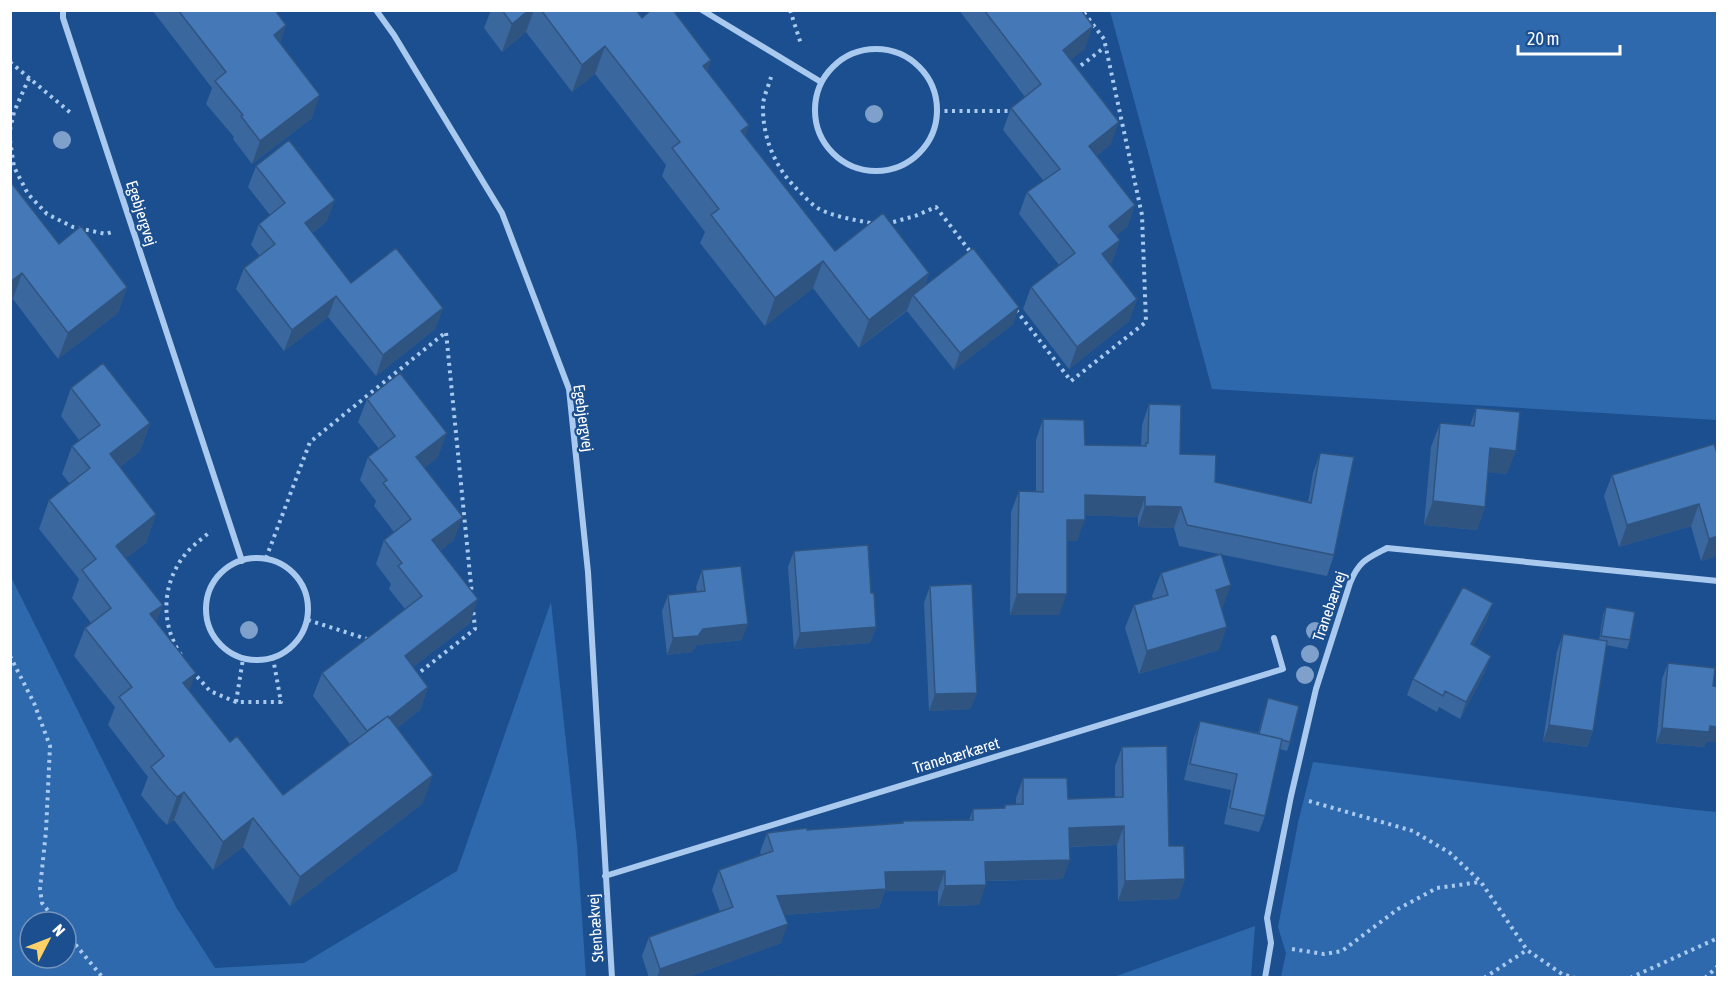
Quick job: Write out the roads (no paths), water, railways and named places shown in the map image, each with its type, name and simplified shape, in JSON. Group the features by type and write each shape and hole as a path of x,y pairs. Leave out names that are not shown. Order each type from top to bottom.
{"street":[{"name":"Egebjergvej","path":"63,10 63,18 242,561"},
{"name":"Egebjergvej","path":"376,10 394,35 502,213 569,389 588,572 605,876"},
{"path":"702,10 821,82"},
{"path":"889,50 904,55 917,64 928,77 935,92 936,123 931,139 922,152 910,162 895,169 879,172 863,171 848,165 824,144 817,129 814,113 815,98 821,82 842,58 857,51 889,50"},
{"name":"Tranebærvej","path":"1265,978 1271,943 1267,918 1291,796 1316,689 1350,583 1356,569 1367,558 1387,548 1718,581"},
{"path":"250,558 266,558 282,564 295,574 304,588 309,604 308,620 302,635 292,648 278,657 260,661 243,659 227,652 215,639 208,623 206,605 210,588 220,574 234,563 242,561 250,558"},
{"name":"Tranebærkæret","path":"605,876 1283,669 1274,638"},
{"name":"Stenbækvej","path":"605,876 612,978"}]}
